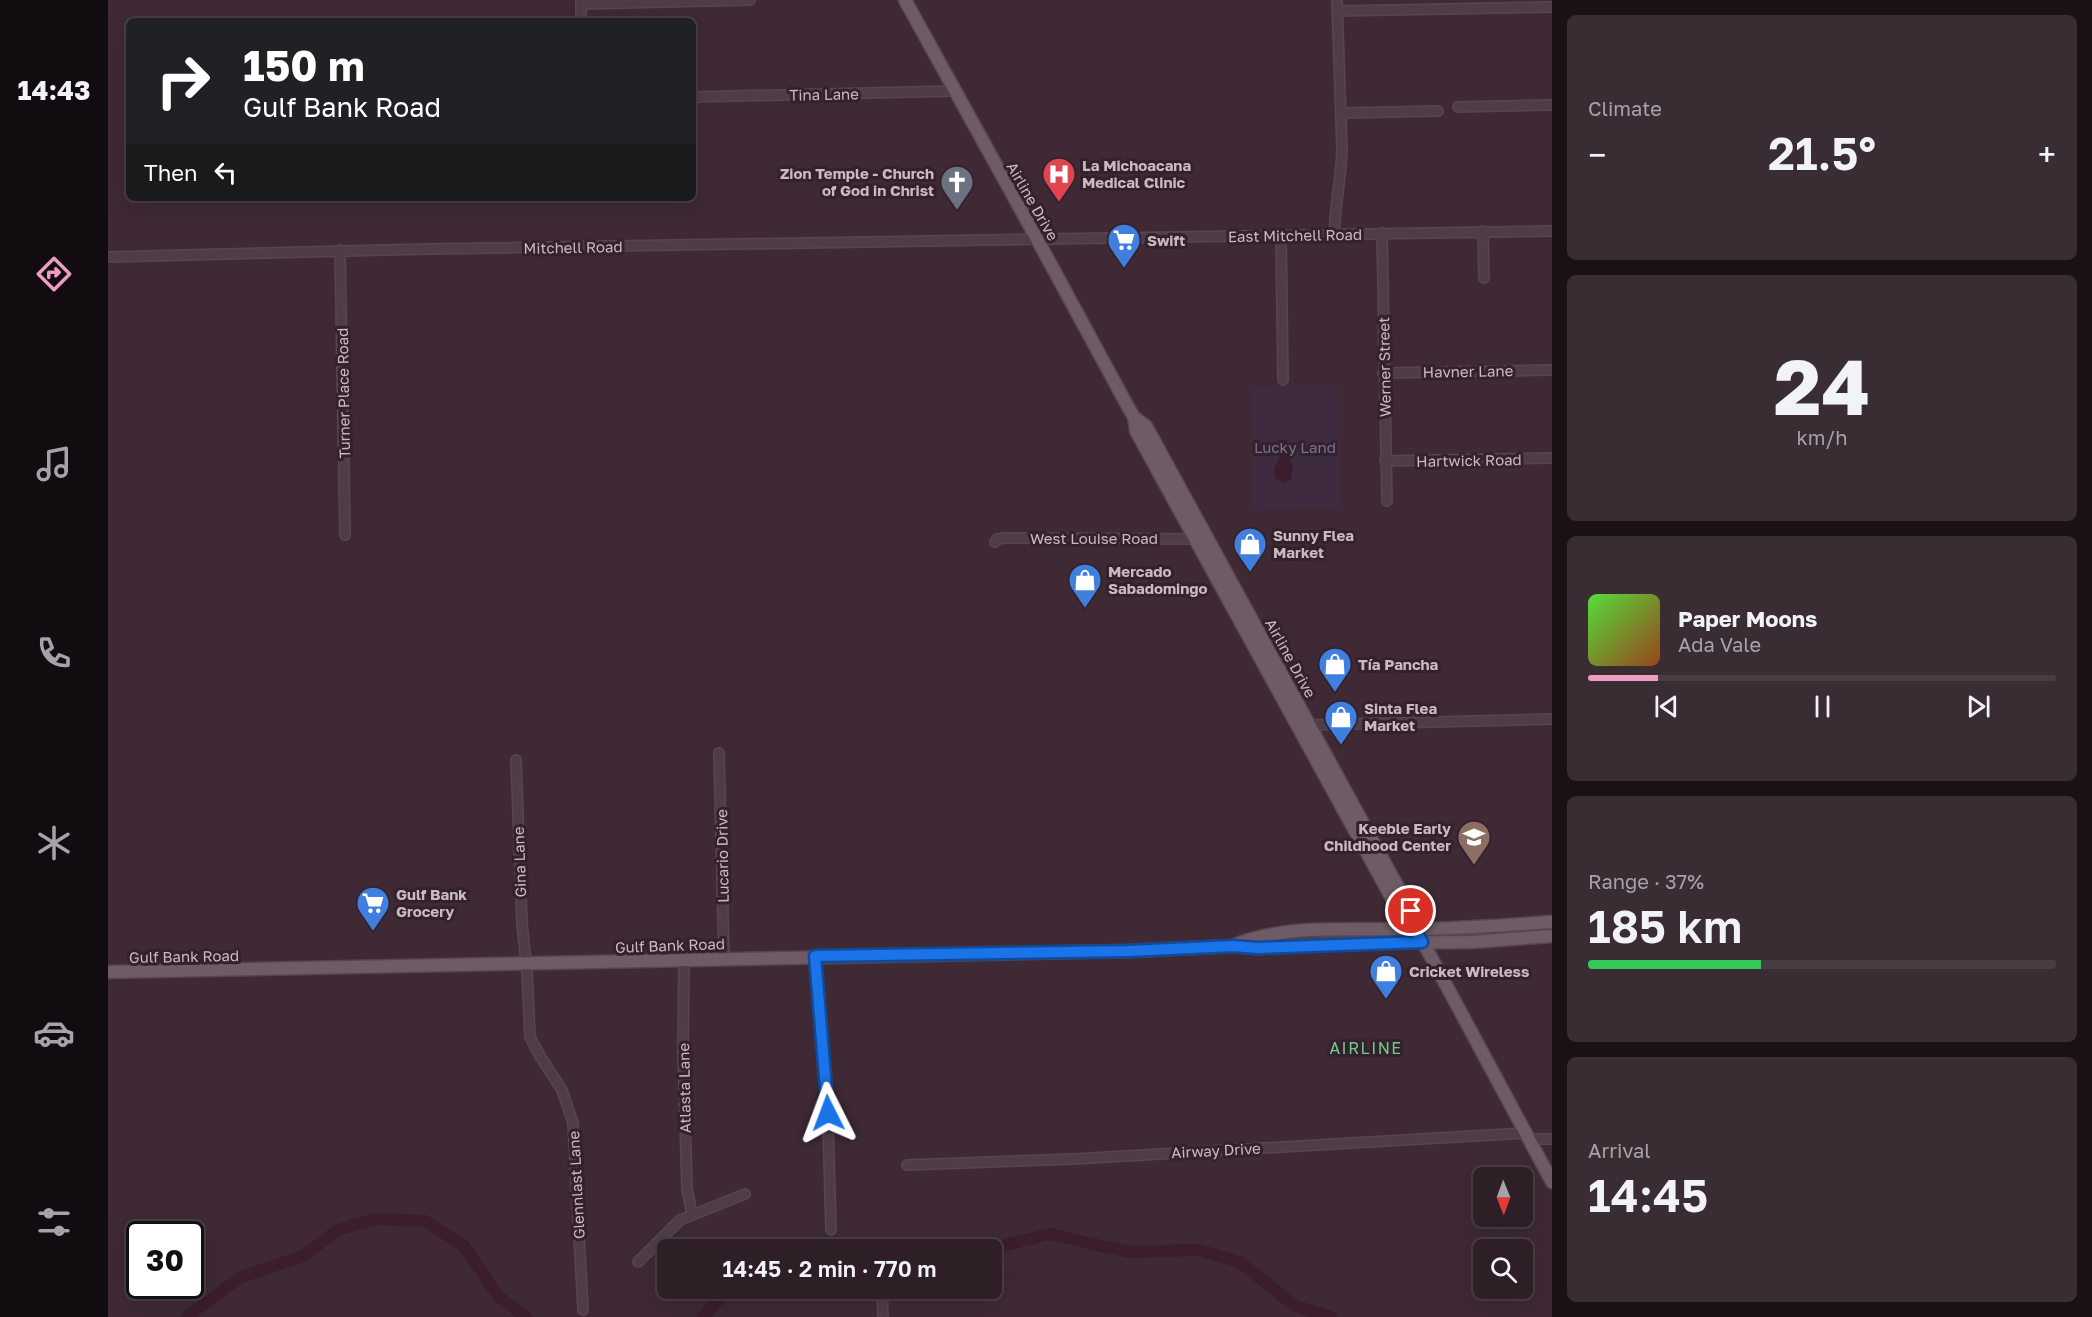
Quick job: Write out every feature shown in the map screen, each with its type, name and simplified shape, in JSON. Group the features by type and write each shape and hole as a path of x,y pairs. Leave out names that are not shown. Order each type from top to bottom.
{"main road":[{"name":"Airline Drive","path":"905,0 1134,417 1136,431 1194,539 1401,915 1413,925"},
{"name":"Airline Drive","path":"1134,417 1146,426 1310,724 1411,911 1413,925 1552,1182"},
{"path":"1194,539 1200,524"},
{"name":"Gulf Bank Road","path":"1233,946 1257,936 1317,930 1552,922"},
{"name":"Gulf Bank Road","path":"108,972 1129,951 1233,946 1258,948 1471,942 1552,936"}],"street":[{"path":"581,18 581,2 750,0"},
{"path":"1334,234 1336,196 1341,168 1337,0"},
{"path":"1337,11 1552,7"},
{"name":"Tina Lane","path":"696,97 954,91"},
{"path":"1458,107 1552,105"},
{"path":"1341,112 1438,111"},
{"path":"1483,231 1484,278"},
{"name":"East Mitchell Road","path":"1037,239 1552,231"},
{"name":"Werner Street","path":"1382,233 1387,501"},
{"path":"1281,235 1283,380"},
{"name":"Mitchell Road","path":"108,257 340,250 1037,239"},
{"name":"Turner Place Road","path":"340,250 345,535"},
{"name":"Havner Lane","path":"1383,373 1552,370"},
{"name":"Hartwick Road","path":"1386,461 1552,458"},
{"name":"West Louise Road","path":"995,542 1000,538 1194,539"},
{"path":"1310,724 1552,719"},
{"name":"Lucario Drive","path":"719,753 724,958"},
{"name":"Gina Lane","path":"516,760 525,964"},
{"path":"815,956 821,1046 827,1089 831,1230"},
{"name":"Atlasta Lane","path":"684,960 683,1052 687,1188 692,1215"},
{"name":"Glennlast Lane","path":"525,964 530,1037 562,1089 573,1123 583,1310"},
{"name":"Airway Drive","path":"908,1165 1527,1136 1552,1139"},
{"path":"638,1262 680,1220 745,1194"},
{"path":"882,1299 883,1317"}],"green space":[{"name":"Lucky Land","path":"1338,385 1340,509 1252,510 1250,386"}],"shaded area":[{"path":"1285,439 1288,444 1285,455 1290,459 1293,467 1291,480 1285,483 1274,478 1274,468 1280,455 1281,447 1278,441"}],"waterway":[{"path":"187,1317 241,1277 303,1256 338,1230 376,1219 425,1221 464,1246 499,1297 526,1317"},
{"path":"1002,1246 1049,1234 1129,1252 1199,1250 1240,1262 1295,1306 1331,1317"},
{"path":"703,1317 719,1299"}],"place":[{"name":"La Michoacana Medical Clinic","path":"1059,203"},
{"name":"Zion Temple - Church of God in Christ","path":"957,211"},
{"name":"Swift","path":"1124,269"},
{"name":"Sunny Flea Market","path":"1250,573"},
{"name":"Mercado Sabadomingo","path":"1085,609"},
{"name":"Tía Pancha","path":"1335,693"},
{"name":"Sinta Flea Market","path":"1341,746"},
{"name":"Keeble Early Childhood Center","path":"1474,866"},
{"name":"Gulf Bank Grocery","path":"373,932"},
{"name":"Cricket Wireless","path":"1386,1000"}],"district":[{"name":"AIRLINE","path":"1366,1048"}],"route":[{"path":"828,1113 815,956 1129,951 1233,946 1258,948 1422,942 1410,920 1411,911"}]}
